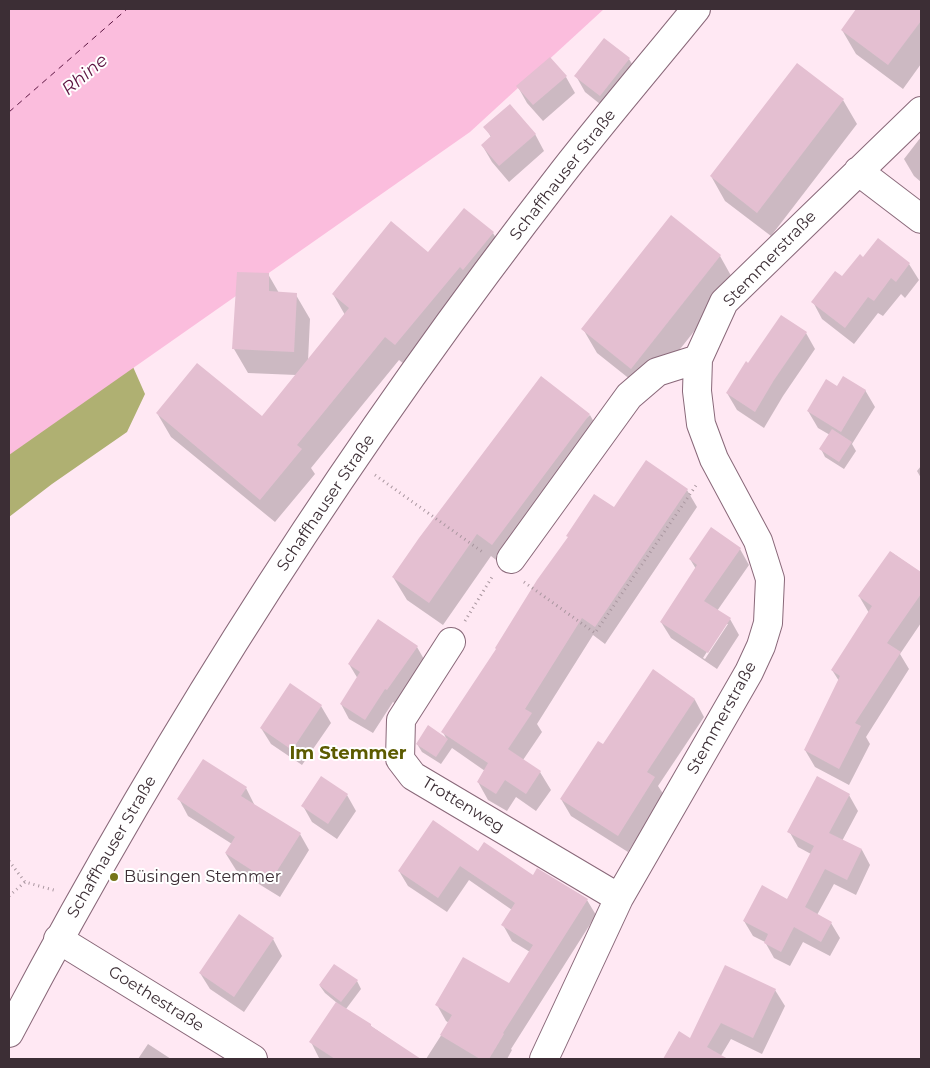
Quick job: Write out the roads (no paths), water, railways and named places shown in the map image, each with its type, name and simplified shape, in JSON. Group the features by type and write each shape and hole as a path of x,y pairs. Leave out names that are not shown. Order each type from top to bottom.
{"street":[{"name":"Schaffhauser Straße","path":"9,1033 85,891 204,690 312,522 447,327 563,172 696,9"},
{"name":"Stemmerstraße","path":"544,1059 619,898 749,672 761,646 768,623 770,579 758,541 714,459 701,424 697,391 698,359 724,302 921,111"},
{"path":"858,172 921,219"},
{"path":"503,566 630,396 657,372 698,359"},
{"name":"Trottenweg","path":"451,642 400,720 400,760 414,776 619,898"},
{"name":"Goethestraße","path":"58,939 253,1059"}],"water":[{"name":"Rhine","path":"9,9 604,9 470,132 9,455"}],"place":[{"name":"Büsingen Stemmer","path":"114,877"}],"district":[{"name":"Im Stemmer","path":"348,754"}]}
